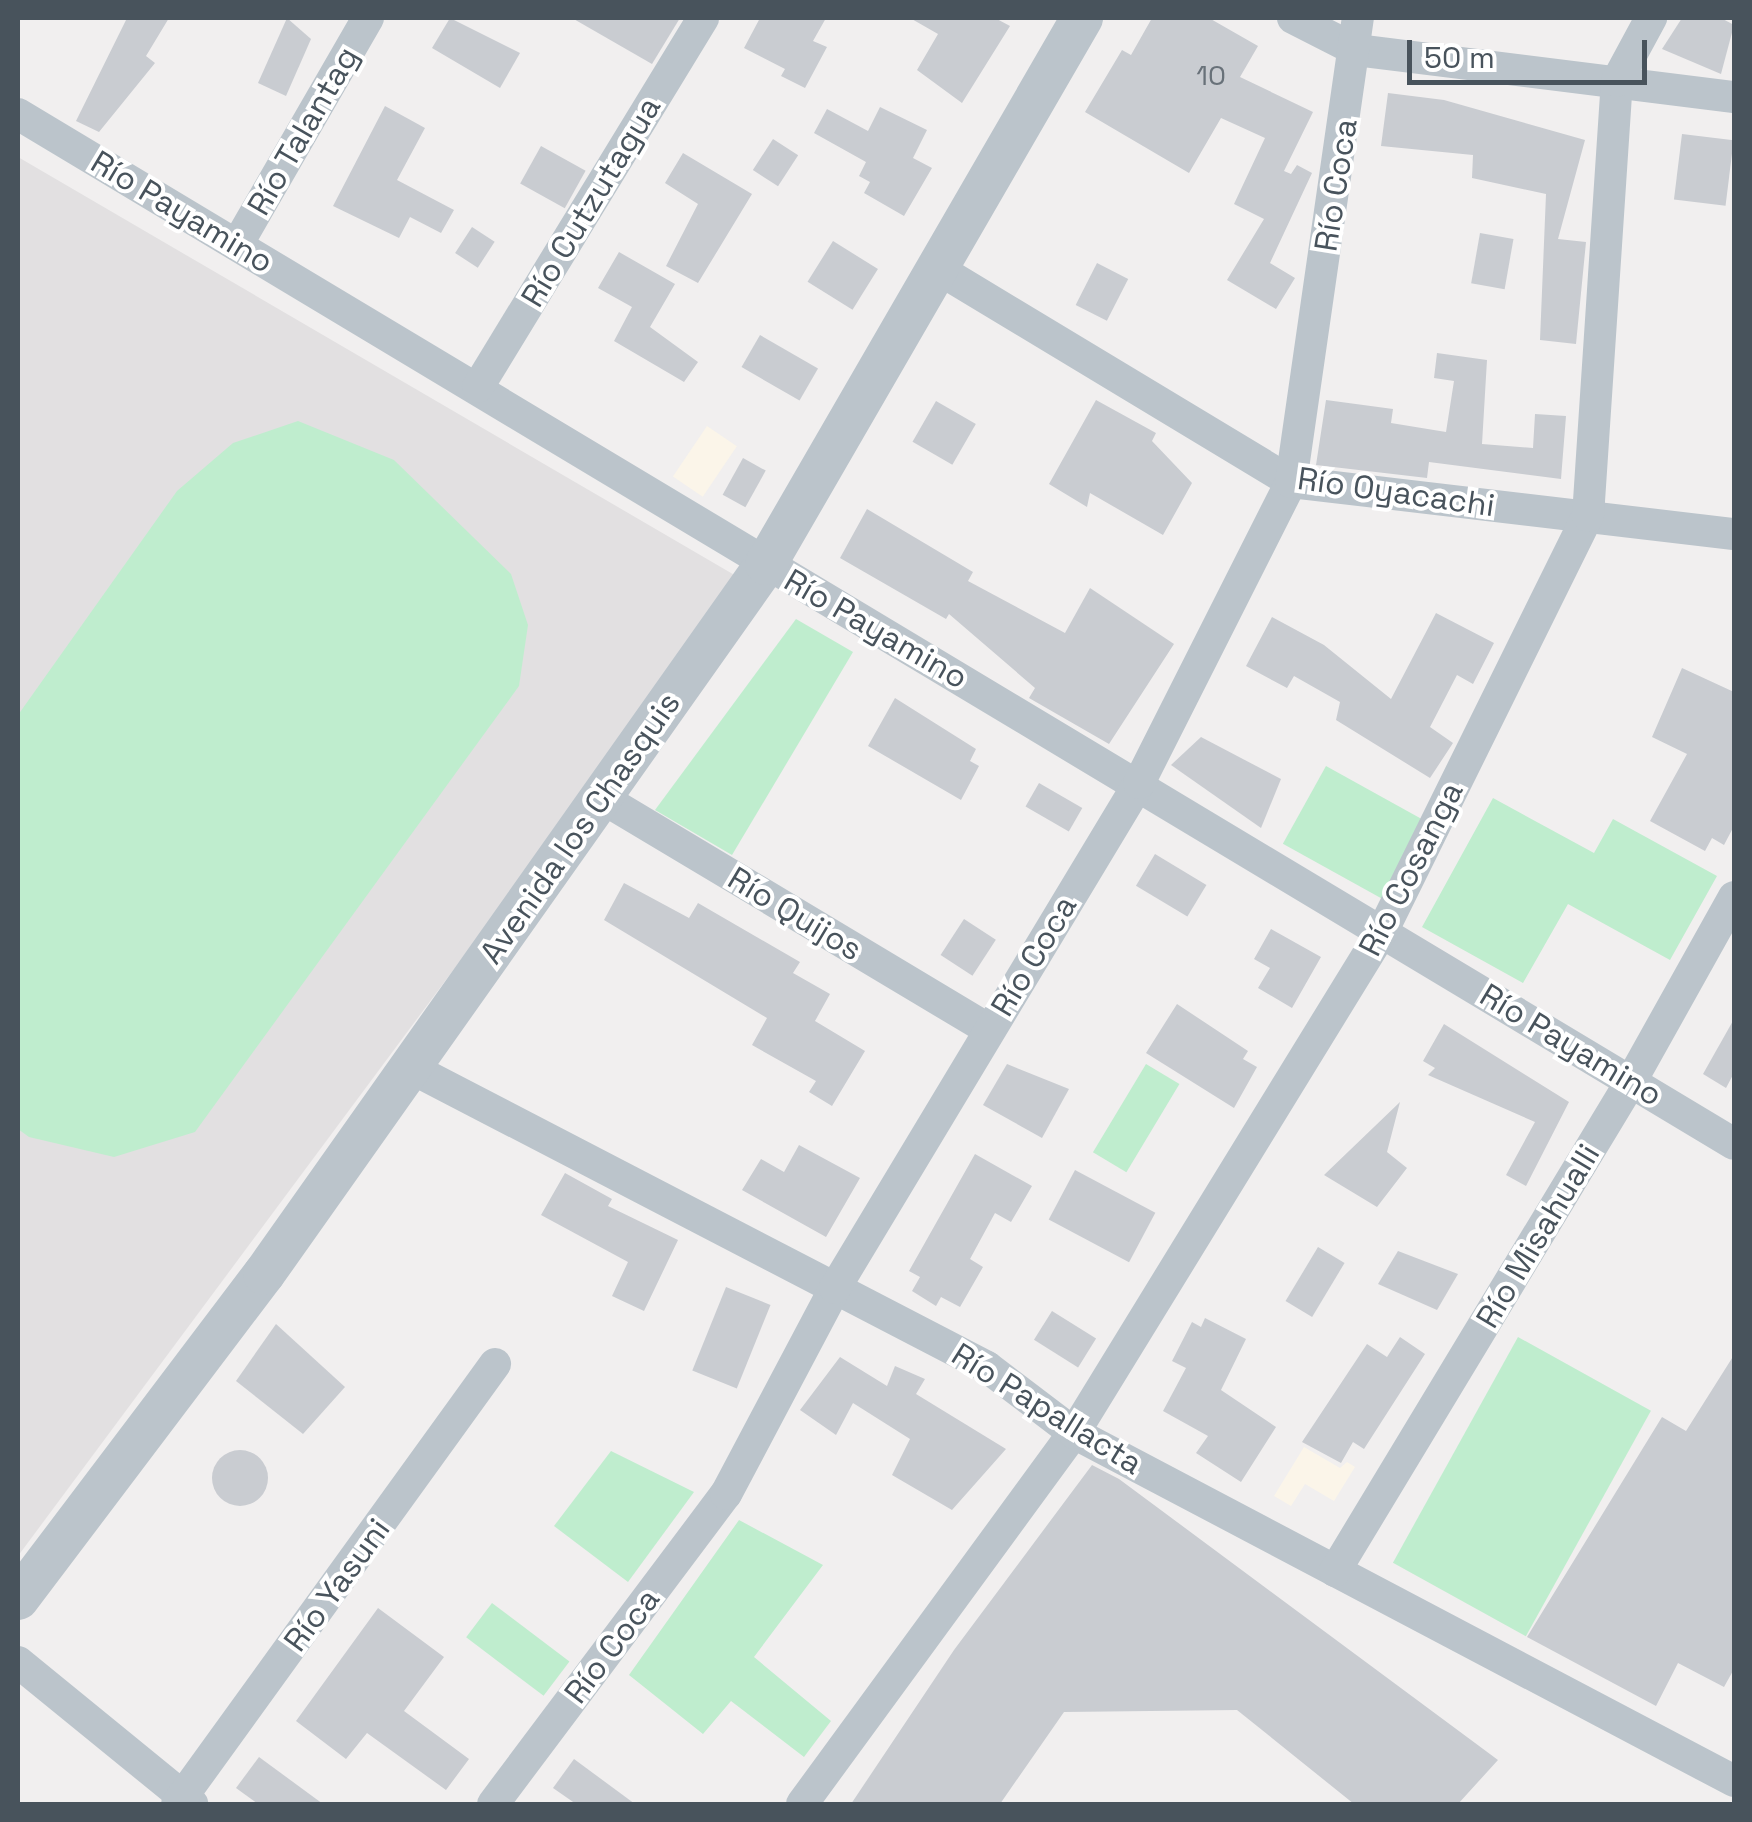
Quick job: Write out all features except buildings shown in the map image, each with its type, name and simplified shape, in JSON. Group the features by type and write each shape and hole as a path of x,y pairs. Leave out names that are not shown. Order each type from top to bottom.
{"street":[{"name":"Río Cutzutagua","path":"478,388 703,18"},
{"name":"Avenida los Chasquis","path":"18,1599 411,1068 766,564 1082,18"},
{"path":"1293,18 1356,50 1734,97"},
{"name":"Río Coca","path":"493,1804 726,1494 836,1288 1139,783 1291,482 1358,18"},
{"name":"Río Cosanga","path":"802,1804 1074,1434 1383,930 1588,516 1618,81 1651,18"},
{"name":"Río Talantag","path":"237,245 360,20"},
{"name":"Río Payamino","path":"18,114 766,564 1139,783 1734,1144"},
{"name":"Río Oyacachi","path":"935,268 1291,482 1734,534"},
{"name":"Río Quijos","path":"602,798 989,1030"},
{"name":"Río Misahualli","path":"1335,1571 1630,1083 1734,897"},
{"name":"Río Papallacta","path":"411,1068 987,1367 1074,1434 1734,1781"},
{"name":"Río Yasuni","path":"184,1802 494,1364"},
{"path":"18,1662 184,1802"}],"shaded area":[{"path":"18,157 743,580 18,1556"},
{"path":"707,426 737,446 703,497 673,477"},
{"path":"1304,1447 1340,1468 1347,1462 1355,1467 1334,1501 1305,1484 1291,1506 1274,1496"}],"green space":[{"path":"298,421 394,460 511,574 528,625 519,686 195,1132 114,1157 29,1137 18,1129 18,715 177,491 233,443"},
{"path":"796,619 853,652 732,855 655,810"},
{"path":"1326,766 1426,821 1383,899 1283,844"},
{"path":"1493,798 1594,853 1613,819 1717,876 1670,960 1568,904 1523,983 1422,927"},
{"path":"1146,1064 1179,1084 1126,1172 1093,1152"},
{"path":"1518,1337 1651,1411 1526,1636 1393,1563"},
{"path":"611,1451 694,1492 628,1582 554,1526"},
{"path":"739,1520 823,1565 754,1657 831,1721 804,1757 731,1701 703,1734 629,1675"},
{"path":"492,1603 569,1661 544,1696 466,1637"}]}
